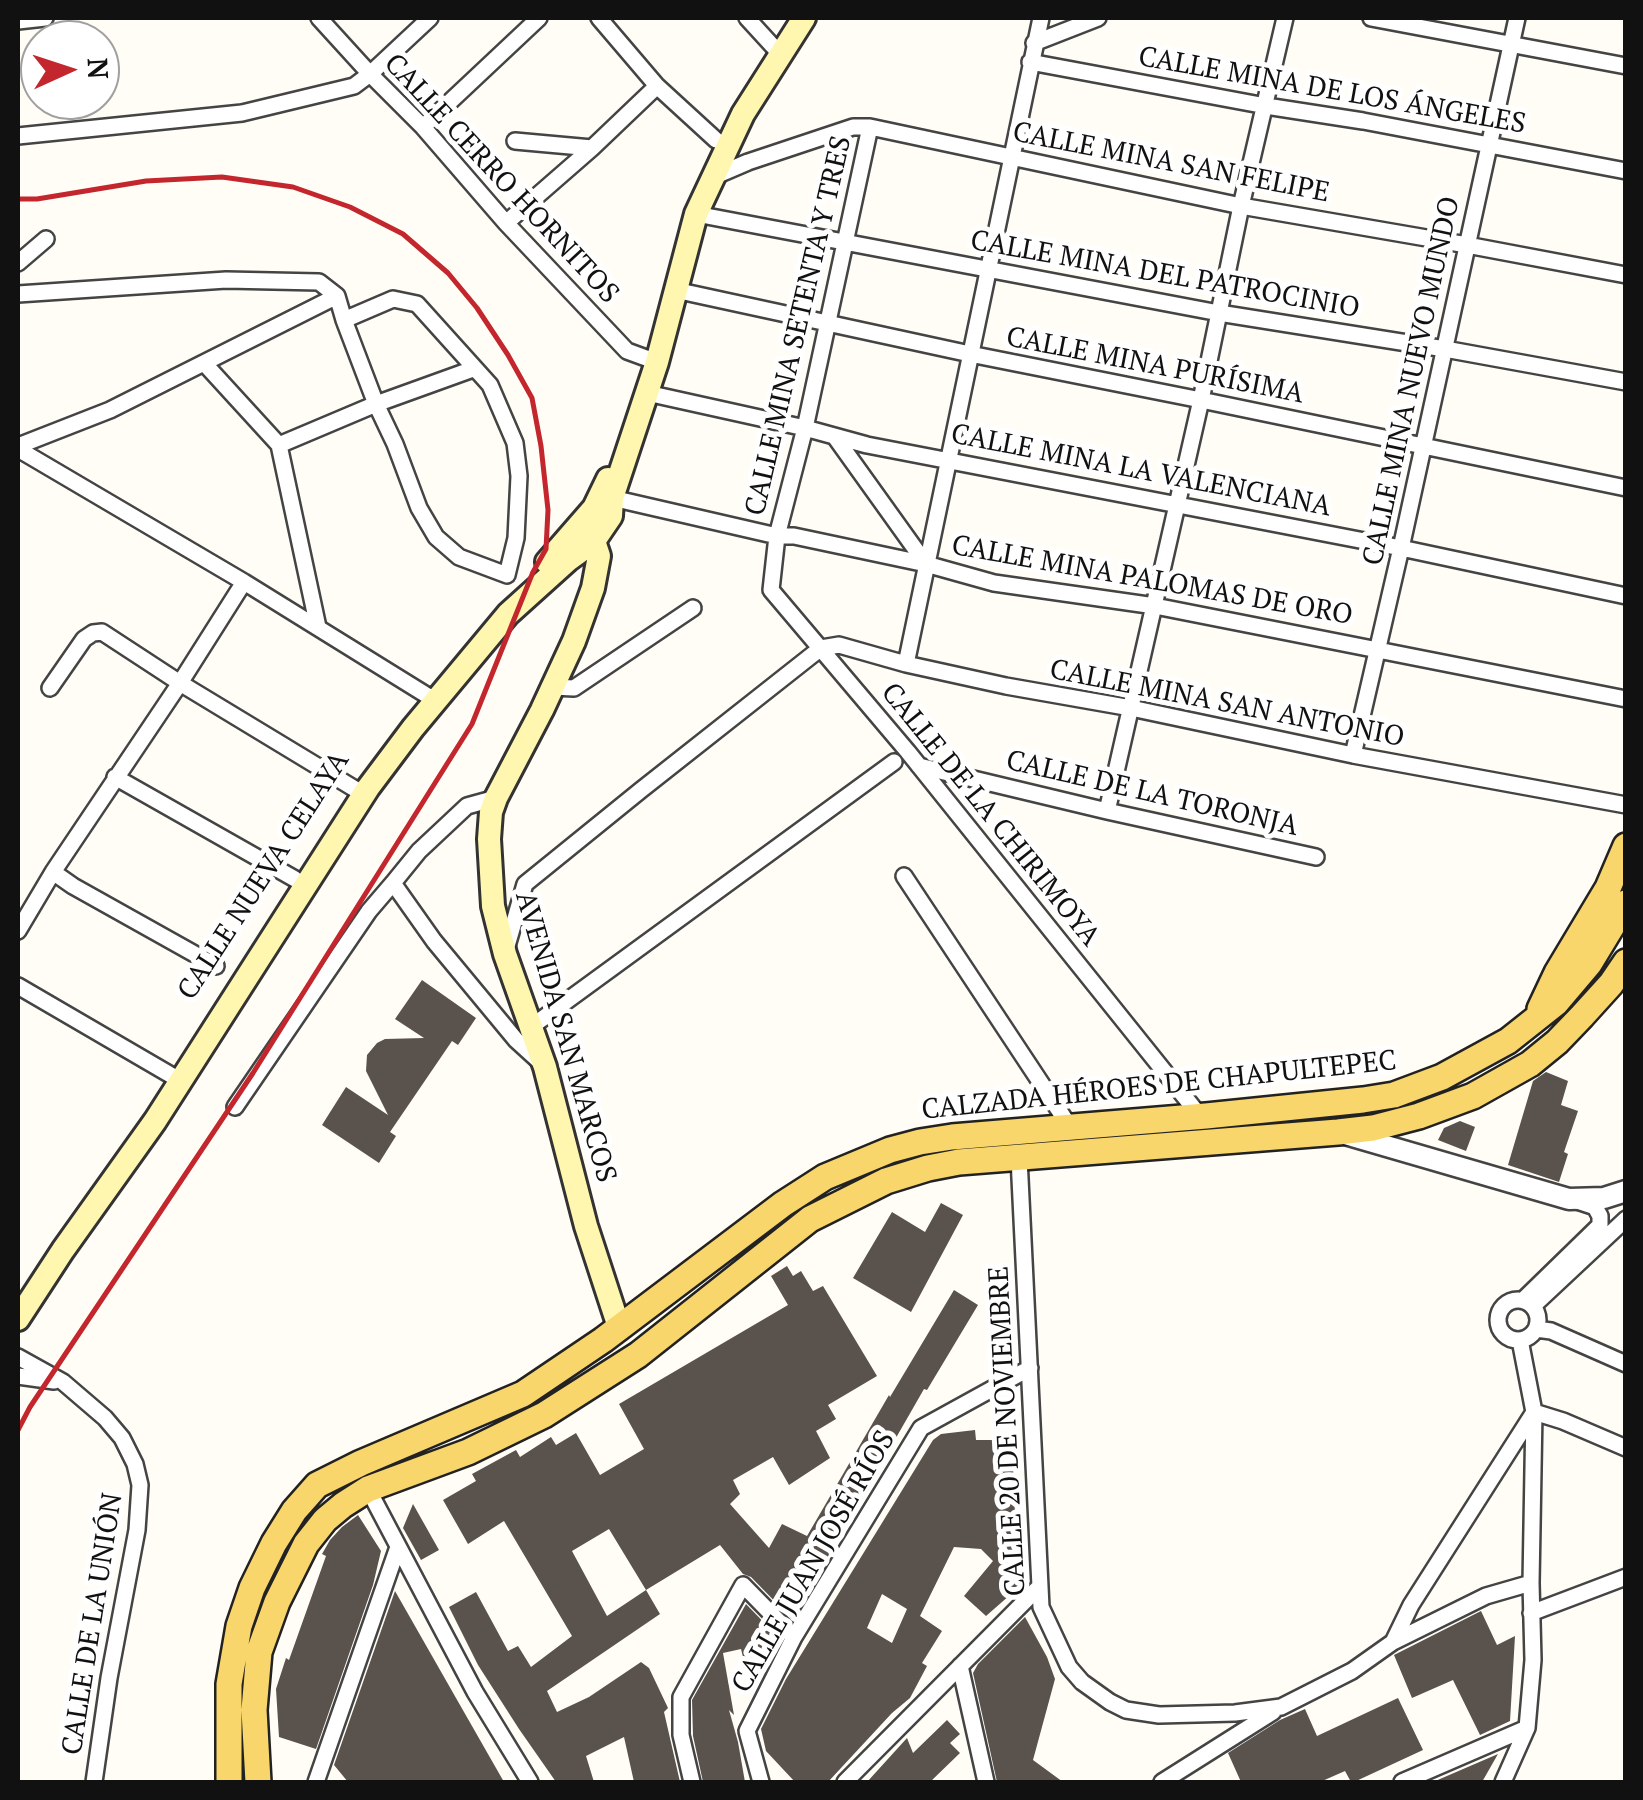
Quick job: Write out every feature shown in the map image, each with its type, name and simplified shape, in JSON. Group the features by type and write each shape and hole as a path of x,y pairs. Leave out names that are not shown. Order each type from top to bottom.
{"main road":[{"name":"AVENIDA SAN MARCOS","path":"619,1327 586,1226 545,1068 505,954 493,906 491,812 574,642 593,588 599,556 594,541 610,516 603,503 605,486 652,360 696,214 787,18"},
{"name":"AVENIDA SAN MARCOS","path":"603,503 646,394 682,223 716,140 775,48 804,18"},
{"name":"CALLE NUEVA CELAYA","path":"18,1319 368,788 512,590 547,562 603,503"},
{"name":"CALLE NUEVA CELAYA","path":"18,1302 176,1078 295,879 372,765 524,598 594,541"},
{"path":"1535,1021 1557,973 1608,888 1626,846"},
{"name":"CALZADA HÉROES DE CHAPULTEPEC","path":"227,1782 229,1684 239,1626 274,1542 317,1485 523,1394 570,1364 783,1204 838,1172 890,1150 920,1142 1394,1095 1429,1083 1508,1042 1556,1004 1581,974 1626,903"},
{"name":"CALZADA HÉROES DE CHAPULTEPEC","path":"258,1782 254,1710 259,1652 306,1544 325,1520 368,1489 468,1452 544,1415 638,1354 810,1219 860,1192 928,1168 970,1161 1338,1132 1420,1116 1473,1096 1530,1064 1558,1042 1626,962"}],"street":[{"path":"18,21 45,18"},
{"name":"CALLE CERRO HORNITOS","path":"319,18 626,351 652,360"},
{"path":"18,136 242,113 354,86 430,18"},
{"path":"423,127 539,18"},
{"path":"599,18 656,86 716,140"},
{"path":"747,18 775,48"},
{"path":"906,664 1041,18"},
{"path":"1034,43 1098,18"},
{"path":"1107,811 1286,18"},
{"path":"1372,18 1626,66"},
{"name":"CALLE MINA NUEVO MUNDO","path":"1353,754 1517,18"},
{"name":"CALLE MINA DE LOS ÁNGELES","path":"1030,62 1626,171"},
{"path":"506,223 656,86"},
{"name":"CALLE MINA SAN FELIPE","path":"714,176 853,127 870,127 1241,206 1626,275"},
{"name":"CALLE MINA SETENTA Y TRES","path":"778,536 870,127"},
{"path":"515,141 592,148"},
{"name":"CALLE MINA DEL PATROCINIO","path":"696,214 1219,313 1626,382"},
{"path":"18,263 46,239"},
{"path":"18,294 226,280 318,282 336,296 344,320 376,404 419,508 436,537 459,557 507,574 516,538 519,476 515,443 490,386 417,304 393,299 344,320"},
{"name":"CALLE MINA PURÍSIMA","path":"675,290 1626,488"},
{"path":"18,448 110,410 336,296"},
{"path":"204,363 279,445 318,627"},
{"path":"279,445 472,368"},
{"name":"CALLE MINA LA VALENCIANA","path":"646,394 1626,596"},
{"path":"835,436 926,564"},
{"path":"18,448 432,699"},
{"name":"CALLE MINA PALOMAS DE ORO","path":"603,503 794,536 994,583 1155,606 1626,699"},
{"name":"CALLE DE LA CHIRIMOYA","path":"778,536 770,590 919,766 1200,1116"},
{"path":"18,930 244,582"},
{"path":"552,687 574,688 693,608"},
{"path":"50,688 84,640 102,632 355,789"},
{"name":"CALLE MINA SAN ANTONIO","path":"821,648 839,645 1006,686 1626,805"},
{"path":"505,954 526,884 821,648"},
{"path":"531,1027 894,762"},
{"name":"CALLE DE LA TORONJA","path":"919,766 1316,857"},
{"path":"115,777 295,879"},
{"path":"236,1107 392,883 467,806 496,798"},
{"path":"53,872 216,966"},
{"path":"904,876 1070,1126"},
{"path":"392,883 434,942 516,1040 545,1068"},
{"path":"18,986 176,1078"},
{"path":"1338,1132 1595,1207 1600,1225 1528,1303"},
{"name":"CALLE 20 DE NOVIEMBRE","path":"1019,1158 1041,1607 1069,1667 1082,1682 1126,1710 1160,1716 1281,1707 1352,1671 1393,1642 1412,1605 1534,1412"},
{"path":"1569,1199 1604,1198 1626,1191"},
{"path":"1528,1303 1626,1219"},
{"path":"1512,1300 1528,1303 1538,1316 1536,1329 1527,1338 1514,1340 1502,1333 1499,1314 1512,1300"},
{"path":"1536,1329 1551,1331 1626,1364"},
{"path":"1503,1782 1527,1728 1533,1660 1534,1412 1520,1340"},
{"name":"CALLE DE LA UNIÓN","path":"18,1357 63,1382 104,1418 122,1438 140,1484 137,1530 94,1782"},
{"name":"CALLE JUAN JOSÉ RÍOS","path":"762,1782 747,1731 794,1637 922,1428 1030,1368"},
{"path":"18,1376 63,1382"},
{"path":"1534,1412 1626,1448"},
{"path":"368,1489 476,1692 530,1782"},
{"path":"316,1782 398,1547"},
{"path":"1531,1613 1626,1577"},
{"path":"1393,1642 1486,1596 1531,1584"},
{"path":"692,1782 681,1735 681,1697 742,1585 794,1637"},
{"path":"844,1782 1040,1586"},
{"path":"960,1666 986,1782"},
{"path":"1162,1782 1281,1707"},
{"path":"1402,1782 1527,1728"}],"building":[{"path":"422,980 476,1018 458,1045 452,1041 390,1132 396,1136 379,1163 322,1125 346,1087 388,1115 366,1071 367,1055 385,1039 424,1038 395,1019"},
{"path":"1546,1072 1568,1081 1561,1105 1578,1111 1559,1182 1508,1165 1533,1081"},
{"path":"1460,1121 1475,1127 1466,1151 1438,1140 1444,1128"},
{"path":"941,1203 963,1215 911,1312 853,1278 892,1212 925,1232"},
{"path":"787,1266 793,1276 801,1271 813,1291 823,1286 877,1376 828,1405 836,1419 816,1431 830,1458 789,1485 773,1457 733,1480 740,1494 730,1504 769,1548 782,1524 807,1536 954,1290 978,1305 927,1390 924,1389 792,1619 751,1577 743,1574 720,1545 646,1590 660,1614 547,1691 557,1712 589,1697 641,1662 649,1668 668,1708 664,1712 680,1782 634,1782 624,1737 586,1756 594,1782 556,1782 478,1665 449,1607 476,1592 508,1651 518,1646 531,1667 572,1636 504,1521 468,1544 443,1500 476,1481 472,1474 516,1450 520,1457 551,1437 556,1445 576,1433 600,1475 644,1449 619,1404 788,1305 771,1276","holes":["609,1529 646,1590 607,1616 572,1551"]},
{"path":"975,1430 976,1440 1012,1440 1018,1588 986,1616 964,1596 993,1561 981,1549 954,1547 920,1616 942,1631 922,1663 927,1666 910,1698 828,1782 795,1782 766,1751 761,1729 786,1679 933,1440 941,1434","holes":["882,1594 907,1609 892,1643 867,1628"]},
{"path":"413,1504 439,1550 421,1560 403,1528"},
{"path":"358,1515 381,1551 373,1585 316,1749 279,1737 276,1689 326,1556 322,1554 342,1527"},
{"path":"395,1591 504,1782 348,1782 334,1765"},
{"path":"746,1604 780,1639 750,1685 741,1649 723,1653 734,1715 729,1710 745,1782 703,1782 693,1736 692,1700"},
{"path":"1481,1611 1497,1645 1515,1636 1510,1721 1480,1735 1453,1680 1412,1698 1394,1655"},
{"path":"1025,1617 1055,1679 1033,1760 1063,1782 997,1782 973,1673"},
{"path":"1398,1698 1423,1750 1354,1782 1345,1771 1320,1782 1241,1782 1228,1753 1305,1709 1317,1736"},
{"path":"947,1720 960,1734 950,1743 960,1753 930,1782 867,1782 907,1738 913,1753"},
{"path":"1498,1754 1482,1782 1433,1782"}],"railway":[{"path":"18,199 146,181 222,177 293,187 350,207 403,234 448,273 477,308 532,398 548,510 546,549 533,572 472,724 253,1073 18,1430"}]}
